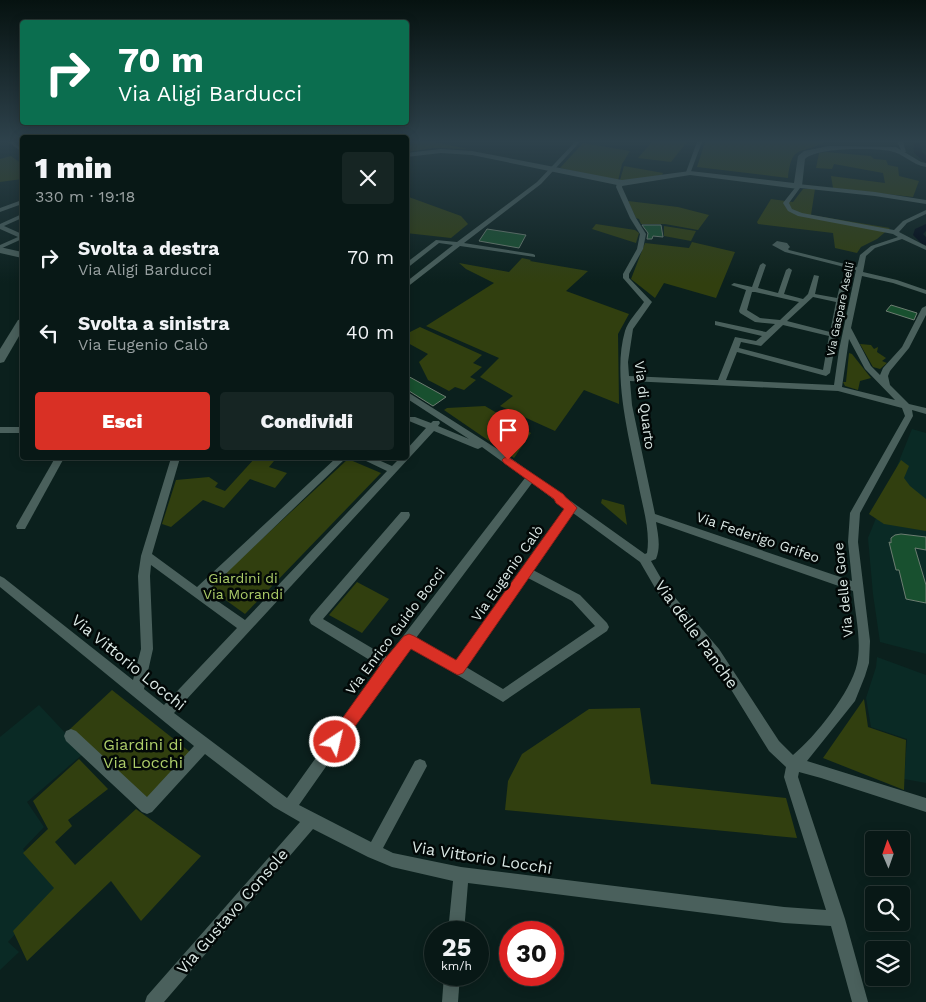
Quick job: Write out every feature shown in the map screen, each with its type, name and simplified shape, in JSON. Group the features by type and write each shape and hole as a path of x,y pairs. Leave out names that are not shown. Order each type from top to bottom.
{"main road":[{"path":"0,249 20,254"},
{"path":"0,359 18,337"}],"street":[{"path":"409,284 531,189"},
{"name":"Via di Quarto","path":"620,189 633,218 644,234 640,249 626,274 626,278 648,302 629,329 624,362 638,459 650,516 654,552 650,557 644,559"},
{"path":"796,189 786,203 794,212 807,217 874,228 926,248"},
{"path":"826,189 926,202"},
{"path":"0,210 20,203"},
{"path":"893,235 905,222 926,212"},
{"path":"0,226 20,217"},
{"path":"0,226 20,235"},
{"name":"Via Gaspare Aselli","path":"880,244 893,235"},
{"name":"Via Gaspare Aselli","path":"838,388 843,350 859,271 865,252 893,235"},
{"path":"0,249 20,237"},
{"path":"409,265 438,241 533,256"},
{"path":"789,241 782,245 788,251 926,292"},
{"path":"453,249 506,258"},
{"path":"763,265 753,290 749,291 743,311 758,320 782,322 834,335"},
{"path":"780,296 788,270"},
{"path":"756,354 758,344 811,294 816,276"},
{"path":"735,349 826,373 844,281"},
{"path":"734,285 804,301"},
{"path":"811,294 841,301"},
{"path":"879,398 888,397 889,392 884,376 886,370 904,348 925,313"},
{"path":"718,323 769,335"},
{"path":"848,329 868,368 906,406"},
{"path":"721,383 738,339 758,344"},
{"path":"843,350 859,351"},
{"path":"821,372 826,387"},
{"path":"625,378 838,388 926,411"},
{"name":"Via delle Panche","path":"409,396 499,454 644,559 662,590 715,653 774,746 793,764"},
{"name":"Via delle Gore","path":"793,764 807,752 829,725 850,696 859,676 863,663 864,641 856,586 853,542 854,513 869,484 909,420 906,406"},
{"path":"409,419 442,417"},
{"path":"409,453 442,417"},
{"path":"409,419 499,454"},
{"path":"0,430 20,430"},
{"path":"21,526 58,460"},
{"path":"137,691 147,649 144,576 146,556 174,460"},
{"path":"198,593 339,460"},
{"path":"371,460 393,470"},
{"path":"165,713 402,460"},
{"name":"Via Enrico Guido Bocci","path":"289,807 389,665 531,477"},
{"name":"Via Eugenio Calò","path":"458,669 571,508 560,500 559,497"},
{"path":"389,665 315,620 405,516"},
{"name":"Via Federigo Grifeo","path":"650,516 856,586"},
{"path":"146,556 246,628"},
{"path":"409,640 503,696 603,627 576,598 527,572"},
{"name":"Via Vittorio Locchi","path":"0,582 204,745 289,807 373,852 392,860 462,875 784,915 837,919"},
{"path":"71,736 147,807 204,745"},
{"path":"860,1002 837,919 791,777 793,764 821,771 926,805"},
{"path":"373,852 420,766"},
{"name":"Via Gustavo Console","path":"153,1002 311,820"},
{"path":"457,921 462,875"},
{"path":"450,1002 451,986"}],"shaded area":[{"path":"912,429 926,433 926,654 880,642 868,538"},
{"path":"877,657 926,675 926,783 904,779 907,739 871,727 866,698 876,667"},
{"path":"39,705 84,753 27,802 44,827 23,849 56,889 8,942 19,952 0,970 0,737"}],"green space":[{"path":"803,189 815,189 811,215 890,228 877,239 861,247 857,253 835,248 833,233 758,224 757,222 771,199 793,202"},
{"path":"840,189 916,189 913,197"},
{"path":"409,197 461,216 468,224 451,238 409,233"},
{"path":"628,201 678,207 709,215 698,230 665,224 641,224"},
{"path":"596,224 635,230 639,233 636,243 592,229"},
{"path":"664,226 696,231 691,241 664,236"},
{"path":"692,242 735,252 716,298 664,283 655,298 631,279 645,243 689,248"},
{"path":"522,258 588,271 566,291 629,314 618,334 619,404 584,390 555,431 500,406 513,396 480,377 499,358 426,326 494,283 466,269 459,263 509,272"},
{"path":"420,327 482,355 473,363 482,367 470,377 476,380 464,390 455,387 449,391 428,380 419,362 428,354 409,344 409,332"},
{"path":"860,344 871,345 874,349 878,347 877,352 886,358 882,361 887,363 880,369 873,367"},
{"path":"849,353 852,354 871,378 860,381 858,390 845,386 843,382 846,382"},
{"path":"485,406 531,433 514,458 444,410 447,408"},
{"path":"253,460 274,461 269,467 287,473 275,488 250,479 224,508 203,500 171,527 162,524 176,480 209,477 218,483 215,487 225,491"},
{"name":"Giardini di Via Morandi","path":"347,460 381,473 245,614 209,588"},
{"path":"901,460 909,466 904,478 910,486 926,499 926,531 884,524 869,514"},
{"path":"602,499 624,505 627,525 601,503"},
{"path":"357,582 389,599 362,633 329,615"},
{"name":"Giardini di Via Locchi","path":"112,690 190,752 147,798 69,730"},
{"path":"864,699 868,727 906,740 904,790 823,758"},
{"path":"640,708 651,784 786,798 797,838 505,810 508,781 522,754 589,709"},
{"path":"79,759 108,789 68,820 72,826 55,842 75,865 136,809 201,856 141,921 111,881 27,961 13,931 54,888 23,853 48,829 33,801"}],"building":[{"path":"642,225 661,225 663,237 653,236 652,239 647,239 648,233"},
{"path":"487,229 526,235 519,248 479,241"},
{"path":"891,305 917,313 914,320 886,311"},
{"path":"409,377 446,397 433,406 409,391"},
{"path":"895,535 926,537 926,550 915,548 926,585 926,603 906,599 899,570 896,570 889,542 891,543 891,538"}],"waterway":[{"path":"926,227 919,231 918,235 926,242"}],"route":[{"path":"335,742 389,665 409,640 458,669 571,508 508,460"}]}
